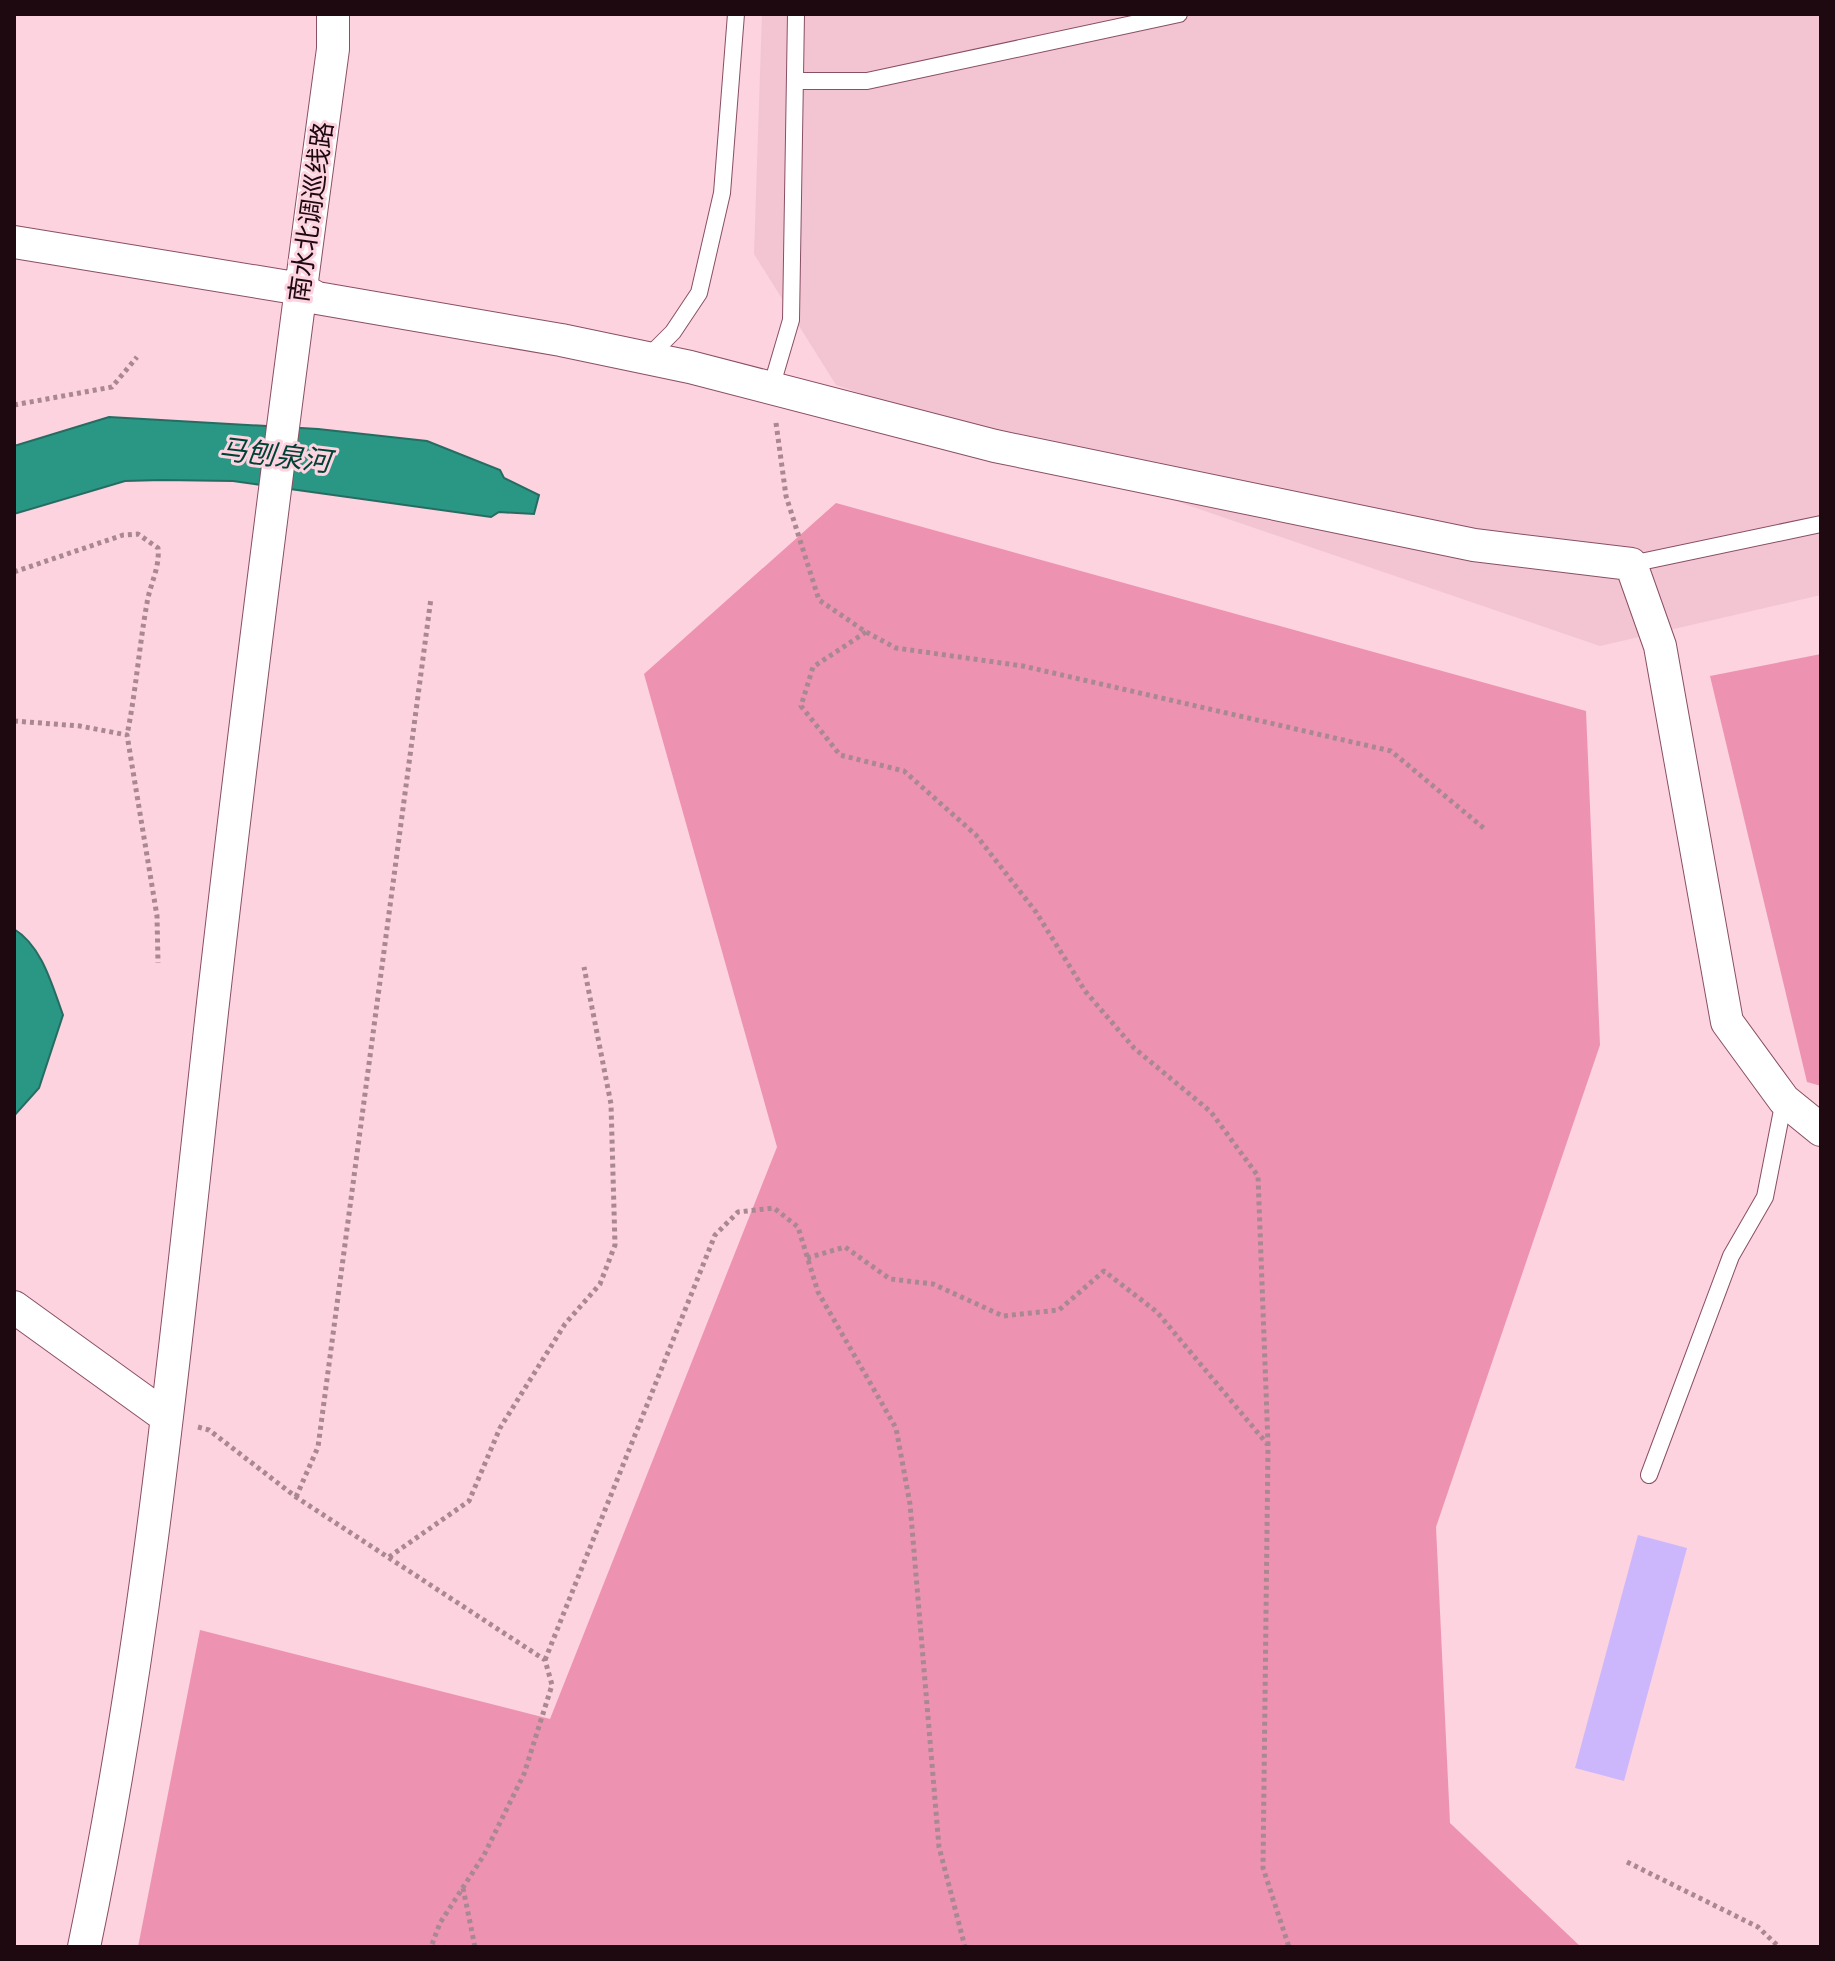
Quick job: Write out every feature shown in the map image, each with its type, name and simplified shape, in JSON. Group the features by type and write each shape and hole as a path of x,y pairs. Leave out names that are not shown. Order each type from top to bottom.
{"street":[{"name":"南水北调巡线路","path":"84,1947 105,1844 165,1416 272,517 333,49 333,14"},
{"path":"14,242 301,289 317,298 647,358 995,446 1474,545 1631,564 1660,646 1727,1022 1784,1100 1821,1130"},
{"path":"14,1307 165,1416"}],"lane":[{"path":"647,358 673,332 699,293 722,193 736,14"},
{"path":"771,388 791,320 796,14"},
{"path":"795,81 867,81 1179,14"},
{"path":"1631,564 1821,524"},
{"path":"1649,1475 1731,1256 1765,1197 1784,1100"}],"path":[{"path":"14,405 112,387 137,357"},
{"path":"771,388 786,496 819,600 866,632 896,648 1023,666 1391,751 1486,830"},
{"path":"14,572 123,535 138,534 158,548 159,562 149,593 140,668 127,735 157,916 158,963"},
{"path":"296,1497 318,1447 431,598"},
{"path":"866,632 813,667 801,706 840,755 904,771 976,835 1036,912 1085,991 1134,1048 1211,1112 1258,1176 1268,1445 1263,1868 1289,1947"},
{"path":"14,721 80,726 127,735"},
{"path":"389,1557 469,1501 500,1428 565,1324 600,1284 615,1245 611,1104 584,967"},
{"path":"431,1947 440,1923 484,1855 524,1774 552,1685 545,1660 715,1235 738,1212 774,1208 798,1227 818,1292 896,1428 910,1504 939,1847 963,1939 968,1947"},
{"path":"807,1258 845,1247 890,1279 933,1284 1003,1316 1059,1310 1104,1271 1157,1312 1268,1445"},
{"path":"165,1416 209,1430 296,1497 545,1660"},
{"path":"1627,1862 1758,1927 1779,1947"},
{"path":"463,1887 475,1947"}],"shaded area":[{"path":"762,14 1821,14 1821,595 1600,646 836,385 754,254"},
{"path":"836,503 1586,711 1600,1045 1436,1527 1450,1823 1581,1947 138,1947 200,1630 550,1719 777,1147 644,674"},
{"path":"1821,654 1821,1086 1807,1082 1710,676"}],"water":[{"name":"马刨泉河","path":"109,417 318,429 427,441 500,470 504,478 539,495 534,514 499,512 491,517 233,481 125,481 14,514 14,446"},
{"path":"14,929 24,936 39,956 63,1015 39,1088 14,1116"}],"building":[{"path":"1638,1535 1687,1548 1624,1781 1575,1768"}]}
